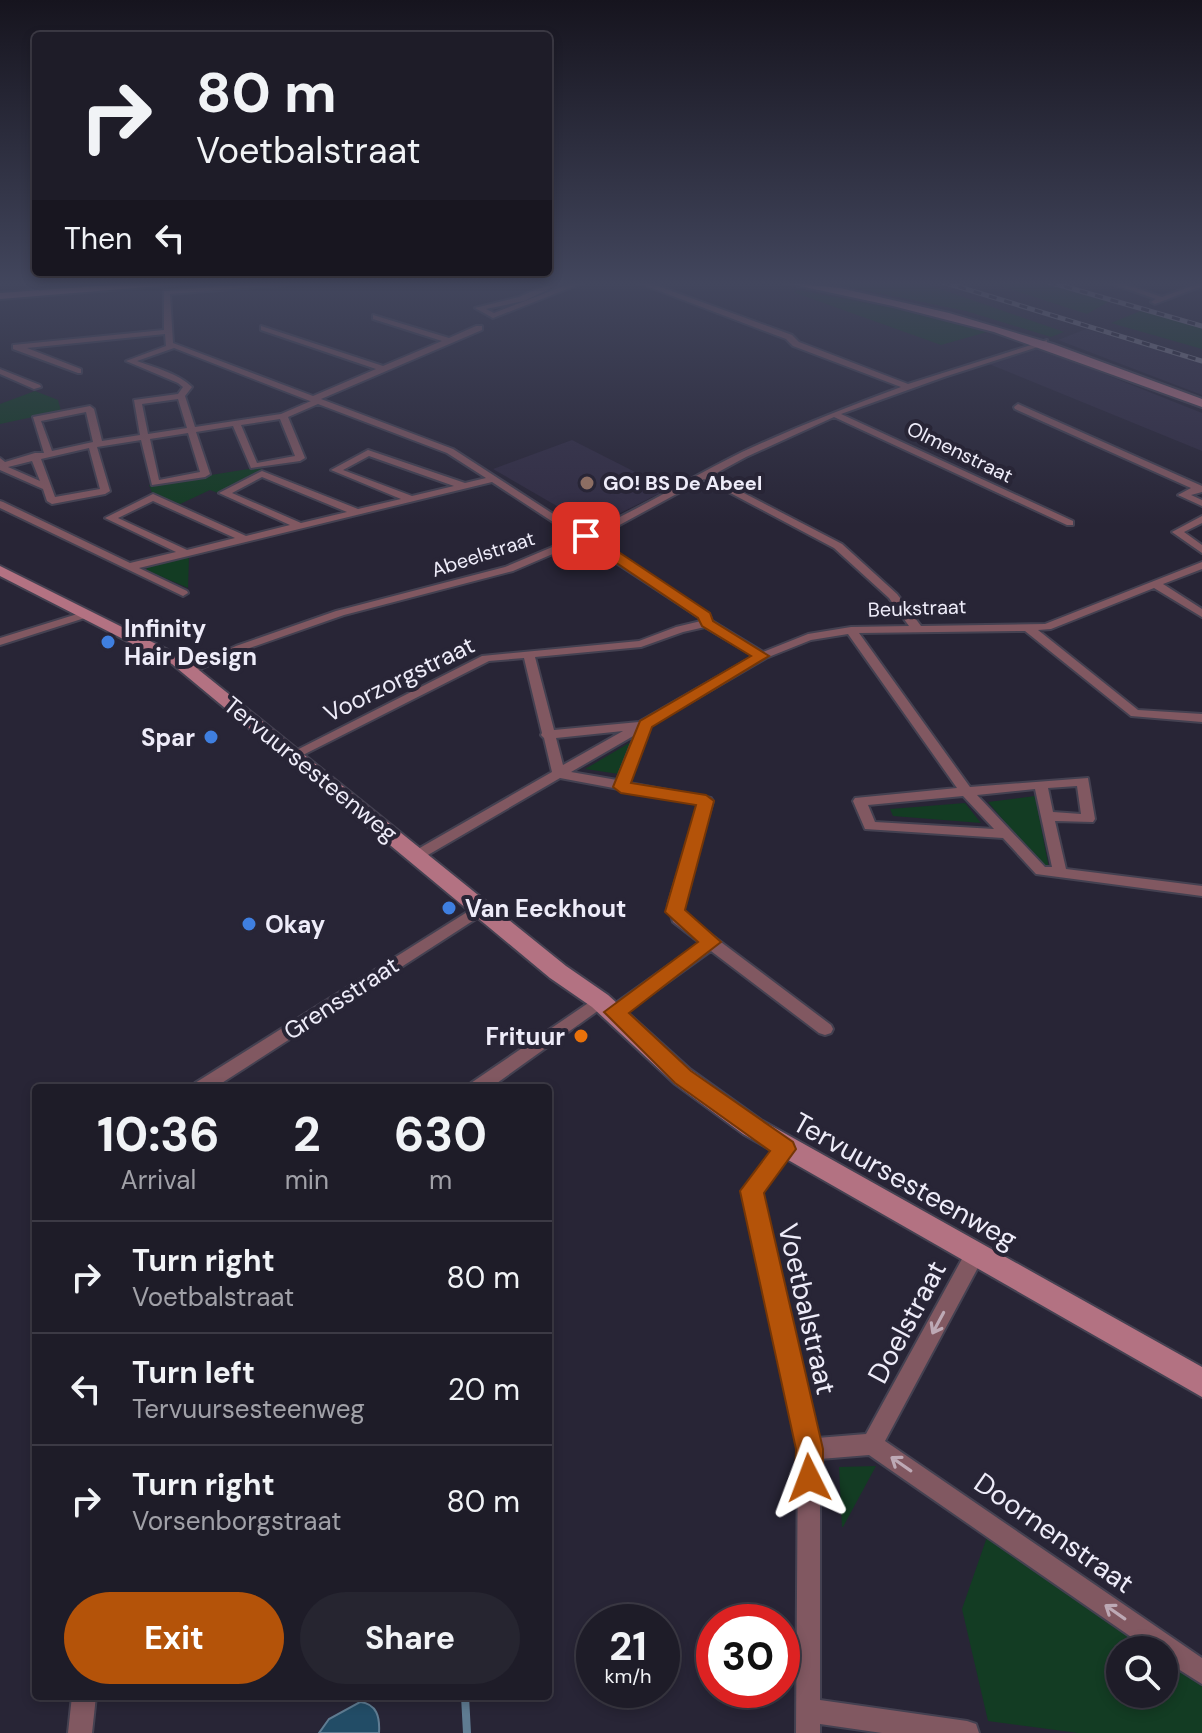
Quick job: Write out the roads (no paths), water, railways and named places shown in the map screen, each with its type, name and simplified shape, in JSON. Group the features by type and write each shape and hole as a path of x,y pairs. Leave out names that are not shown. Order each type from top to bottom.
{"street":[{"path":"57,363 78,371"},
{"path":"135,363 181,381 188,387 181,396 137,402 155,483 205,474 181,396"},
{"path":"218,363 450,451 586,536 705,616 707,623 762,656"},
{"path":"366,363 381,368"},
{"path":"1,464 95,445 283,416 393,363"},
{"path":"845,363 908,387"},
{"name":"Abeelstraat","path":"191,670 240,648 340,613 509,569 586,536 703,475 834,414 981,363"},
{"path":"1098,363 1202,403"},
{"path":"0,371 37,387"},
{"path":"0,380 12,376"},
{"path":"1018,407 1200,488"},
{"path":"35,456 52,501 105,491 90,409 36,419 48,453"},
{"name":"Olmenstraat","path":"834,414 1070,523"},
{"path":"236,424 254,466 300,458 283,416"},
{"path":"411,499 336,470 368,453 464,487"},
{"path":"1,464 48,488"},
{"path":"301,526 224,493 262,474 357,512"},
{"path":"703,475 838,546 893,596 916,627"},
{"path":"128,567 495,479"},
{"path":"1200,488 1183,495 1202,503"},
{"path":"185,553 110,518 153,497 245,539"},
{"path":"0,504 183,593"},
{"path":"1202,519 1177,532 1202,550"},
{"name":"Beukstraat","path":"416,856 762,656 808,637 851,630 916,627 1047,627 1202,565"},
{"name":"Tervuursesteenweg","path":"0,570 164,652 191,670 558,972 608,1006 683,1077 785,1149 1202,1383"},
{"path":"1154,583 1202,614"},
{"path":"0,642 87,614"},
{"name":"Voorzorgstraat","path":"293,755 486,658 641,644 680,629 707,623"},
{"path":"1027,627 1135,713 1202,718"},
{"path":"851,630 966,791 1041,871 1202,891"},
{"path":"529,655 559,774 706,801 675,912 825,1029"},
{"path":"621,787 645,725"},
{"name":"Beukstraat","path":"547,735 645,725"},
{"path":"1006,834 870,826 860,801 1083,781 1088,819 1049,816"},
{"path":"1041,785 1060,873"},
{"name":"Grensstraat","path":"207,1084 480,909"},
{"path":"483,1084 712,942"},
{"name":"Voetbalstraat","path":"785,1149 752,1191 809,1449 807,1721"},
{"name":"Doelstraat","path":"872,1444 975,1254"},
{"path":"809,1449 872,1444"},
{"name":"Doornenstraat","path":"872,1444 1202,1672"},
{"path":"80,1733 84,1700"},
{"path":"807,1721 967,1733"}],"water":[{"path":"360,1702 374,1708 379,1733 319,1733 329,1719"}],"waterway":[{"path":"465,1700 467,1733"}],"place":[{"name":"GO! BS De Abeel","path":"587,483"},
{"name":"Infinity Hair Design","path":"108,642"},
{"name":"Spar","path":"211,737"},
{"name":"Van Eeckhout","path":"449,908"},
{"name":"Okay","path":"249,924"},
{"name":"Frituur","path":"581,1036"}]}
